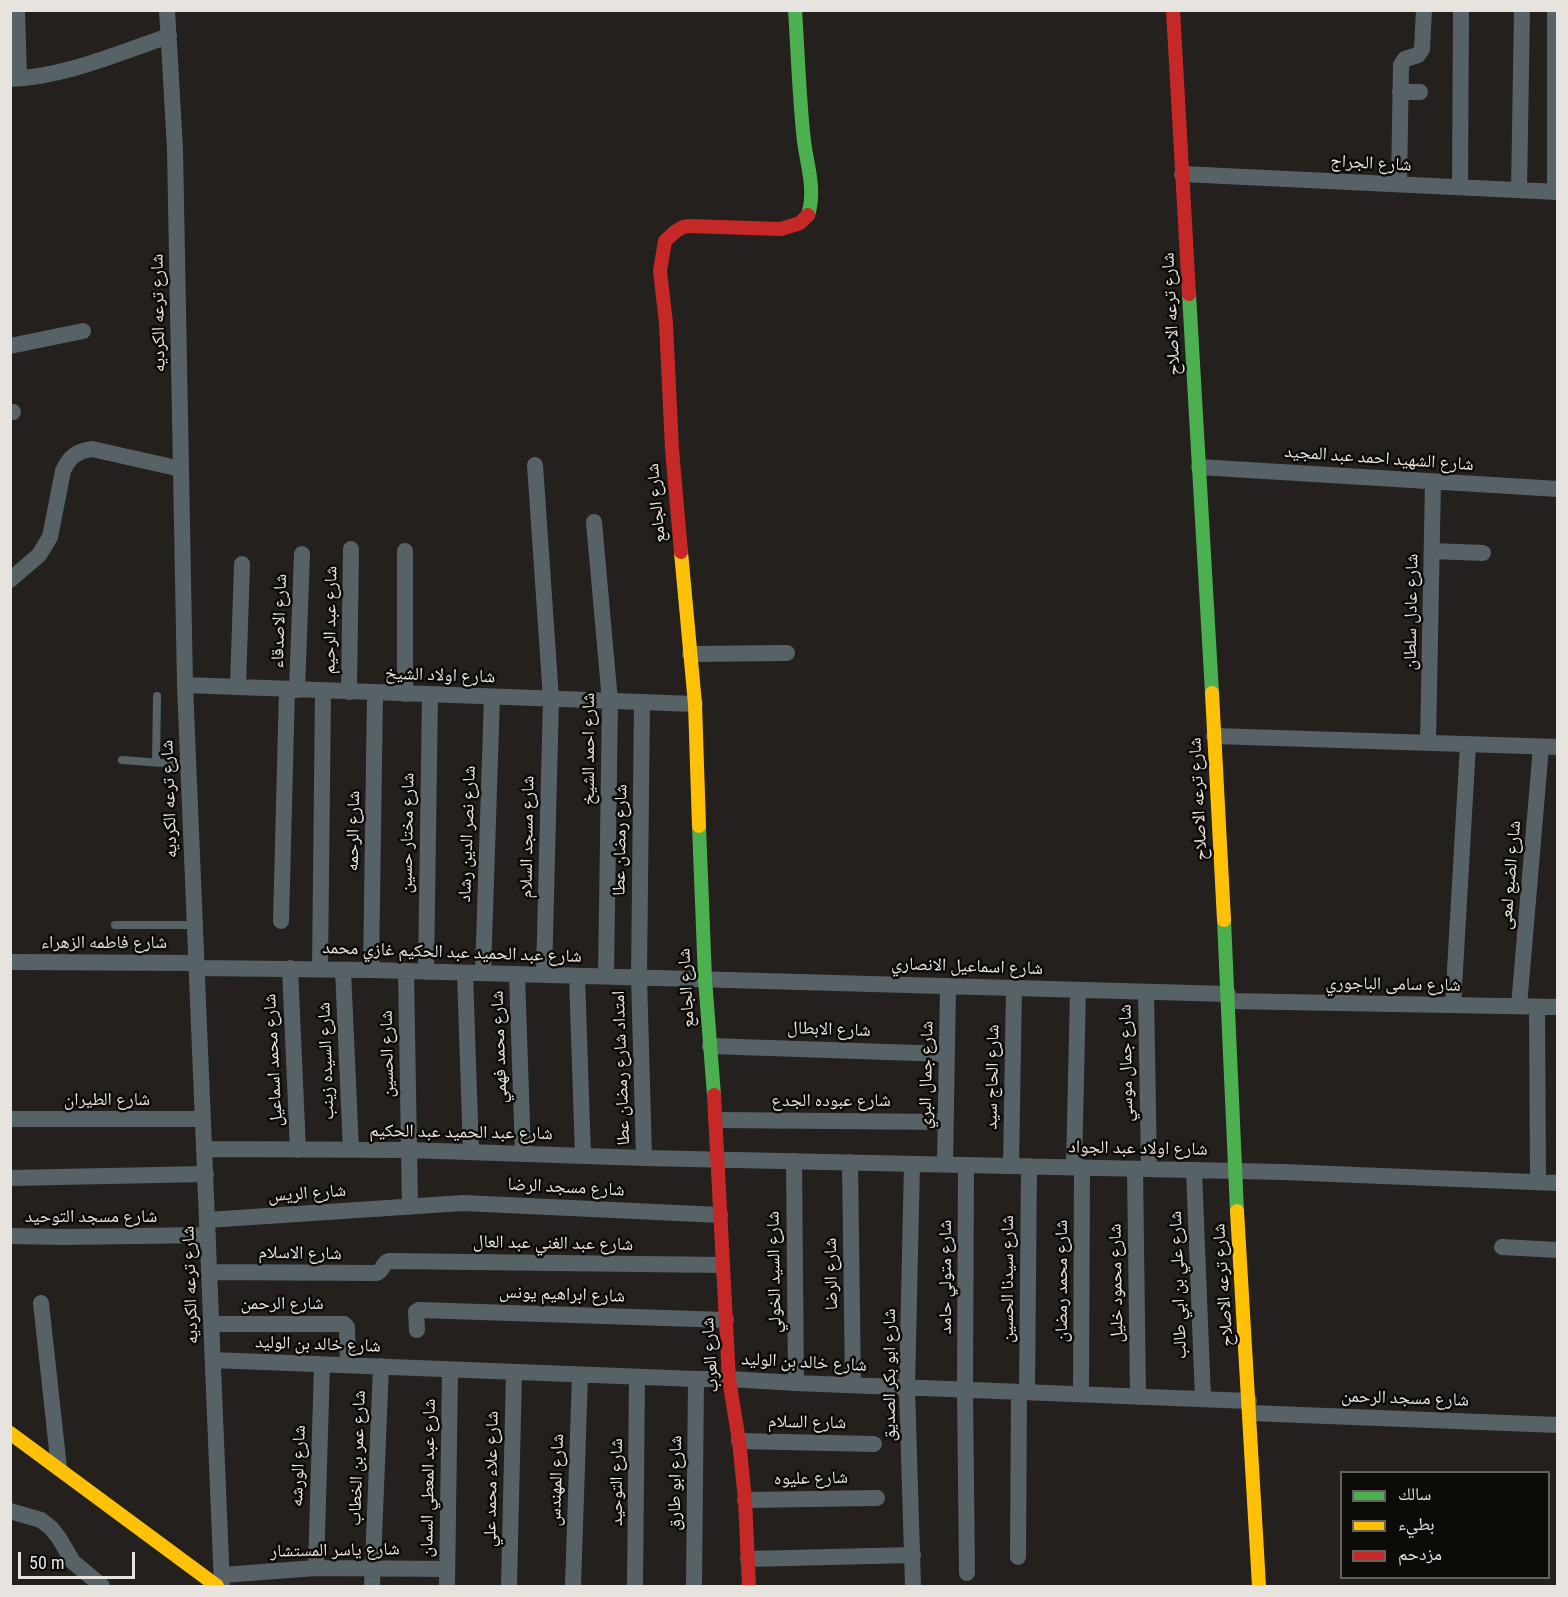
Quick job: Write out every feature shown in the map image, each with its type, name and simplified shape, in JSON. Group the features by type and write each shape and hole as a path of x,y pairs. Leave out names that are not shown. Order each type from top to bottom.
{"street":[{"path":"17,10 15,78 51,74 169,36"},
{"name":"شارع ترعه الكرديه","path":"167,10 175,148 185,686 221,1583"},
{"name":"شارع الجامع","path":"716,1120 705,979 695,705 672,449 666,323 660,271 665,241 683,227 781,229 803,221 809,212 812,196 804,143 795,10"},
{"name":"شارع ترعه الاصلاح","path":"1173,10 1259,1587"},
{"path":"1399,184 1401,65 1406,59 1418,55 1422,49 1424,10"},
{"path":"1460,187 1461,10"},
{"path":"1519,190 1522,10"},
{"path":"1555,10 1556,192"},
{"path":"1400,92 1420,92"},
{"name":"شارع الجراج","path":"1182,174 1556,192"},
{"path":"10,346 83,332"},
{"path":"10,580 39,555 50,537 63,471 67,462 74,455 92,449 182,469"},
{"name":"شارع مسجد السلام","path":"535,465 551,699 544,975"},
{"name":"شارع الشهيد احمد عبد المجيد","path":"1199,467 1557,489"},
{"name":"شارع عادل سلطان","path":"1428,743 1433,481"},
{"name":"شارع احمد الشيخ","path":"594,522 610,701 606,976"},
{"name":"شارع عبد الرحيم","path":"349,692 351,549"},
{"path":"405,551 405,694"},
{"path":"1432,551 1484,554"},
{"name":"شارع الاصدقاء","path":"281,921 292,690 302,554"},
{"path":"238,687 242,564"},
{"path":"690,654 788,653"},
{"name":"شارع اولاد الشيخ","path":"185,686 695,705"},
{"path":"320,969 323,691"},
{"name":"شارع الرحمه","path":"371,970 375,693"},
{"name":"شارع مختار حسين","path":"426,972 430,694"},
{"name":"شارع نصر الدين رشاد","path":"483,973 492,697"},
{"name":"شارع رمضان عطا","path":"639,977 642,702"},
{"path":"1214,736 1549,747"},
{"path":"1453,1005 1468,745"},
{"name":"شارع الضبع لمعى","path":"1519,1006 1549,747"},
{"name":"شارع فاطمه الزهراء","path":"10,962 197,966"},
{"name":"شارع عبد الحميد عبد الحكيم غازي محمد","path":"197,966 705,979"},
{"name":"شارع محمد اسماعيل","path":"290,968 298,1150"},
{"name":"شارع السيده زينب","path":"343,970 351,1150"},
{"name":"شارع الحسين","path":"406,971 410,1207"},
{"path":"465,973 471,1152"},
{"name":"شارع محمد فهمي","path":"517,974 523,1154"},
{"path":"577,976 583,1156"},
{"name":"امتداد شارع رمضان عطا","path":"639,977 644,1158"},
{"name":"شارع اسماعيل الانصاري","path":"705,979 1146,992 1228,998"},
{"name":"شارع جمال البري","path":"945,1164 948,986"},
{"name":"شارع الحاج سيد","path":"1011,1166 1014,988"},
{"name":"شارع محمد رمضان","path":"1078,990 1081,1394"},
{"name":"شارع جمال موسي","path":"1142,1169 1146,992"},
{"name":"شارع سامى الباجوري","path":"1228,998 1557,1007"},
{"path":"1537,1007 1538,1182"},
{"name":"شارع الابطال","path":"710,1046 947,1054"},
{"name":"شارع الطيران","path":"10,1119 203,1119"},
{"name":"شارع عبوده الجدع","path":"716,1120 946,1122"},
{"name":"شارع العرب","path":"716,1120 729,1379 745,1500 749,1587"},
{"name":"شارع عبد الحميد عبد الحكيم","path":"204,1149 409,1150 717,1159"},
{"name":"شارع اولاد عبد الجواد","path":"717,1159 1235,1171 1557,1183"},
{"name":"شارع السيد الخولي","path":"794,1161 796,1383"},
{"name":"شارع الرضا","path":"850,1162 853,1385"},
{"name":"شارع ابو بكر الصديق","path":"912,1164 907,1388 914,1587"},
{"name":"شارع متولي حامد","path":"966,1165 967,1573"},
{"name":"شارع سيدنا الحسين","path":"1018,1557 1029,1166"},
{"name":"شارع محمود خليل","path":"1138,1397 1142,1169"},
{"name":"شارع علي بن ابي طالب","path":"1194,1170 1203,1399"},
{"path":"10,1178 206,1174"},
{"name":"شارع مسجد الرضا","path":"410,1207 463,1203 720,1215"},
{"name":"شارع الريس","path":"208,1227 410,1207"},
{"name":"شارع مسجد التوحيد","path":"10,1236 63,1237 208,1227"},
{"path":"1502,1247 1557,1250"},
{"name":"شارع عبد الغني عبد العال","path":"385,1263 389,1261 722,1265"},
{"name":"شارع الاسلام","path":"210,1272 376,1274 381,1271 385,1263"},
{"path":"41,1303 59,1468"},
{"name":"شارع ابراهيم يونس","path":"417,1330 416,1312 419,1310 726,1320"},
{"name":"شارع الرحمن","path":"212,1324 345,1324 348,1365"},
{"name":"شارع خالد بن الوليد","path":"213,1360 1203,1399 1250,1407"},
{"name":"شارع الورشه","path":"315,1568 322,1365"},
{"name":"شارع عمر بن الخطاب","path":"372,1587 381,1366"},
{"name":"شارع عبد المعطي السمان","path":"447,1587 450,1370"},
{"name":"شارع علاء محمد علي","path":"509,1587 514,1372"},
{"name":"شارع المهندس","path":"573,1587 580,1375"},
{"name":"شارع التوحيد","path":"635,1587 637,1377"},
{"name":"شارع ابو طارق","path":"694,1587 696,1379"},
{"name":"شارع مسجد الرحمن","path":"1250,1407 1557,1425"},
{"path":"10,1433 221,1583"},
{"name":"شارع السلام","path":"739,1441 874,1444"},
{"name":"شارع عليوه","path":"745,1500 878,1498"},
{"path":"10,1511 41,1520 51,1528 73,1562 102,1587"},
{"path":"748,1559 913,1555"},
{"name":"شارع ياسر المستشار","path":"221,1583 315,1568 447,1569"}],"lane":[{"path":"156,762 157,696"},
{"path":"122,760 188,765"},
{"path":"115,925 195,926"}],"traffic: fast":[{"path":"795,10 802,125 811,187 808,215"},
{"path":"1189,294 1212,693"},
{"path":"699,826 705,979 714,1095"},
{"path":"1224,920 1237,1211"}],"traffic: slow":[{"path":"681,552 695,704 699,826"},
{"path":"1212,693 1224,920"},
{"path":"1237,1211 1259,1586"},
{"path":"10,1433 217,1586"}],"traffic: jam":[{"path":"1173,10 1189,294"},
{"path":"681,552 672,449 666,323 660,271 665,241 683,227 781,229 800,223 808,215"},
{"path":"714,1095 729,1379 745,1500 749,1586"}]}
